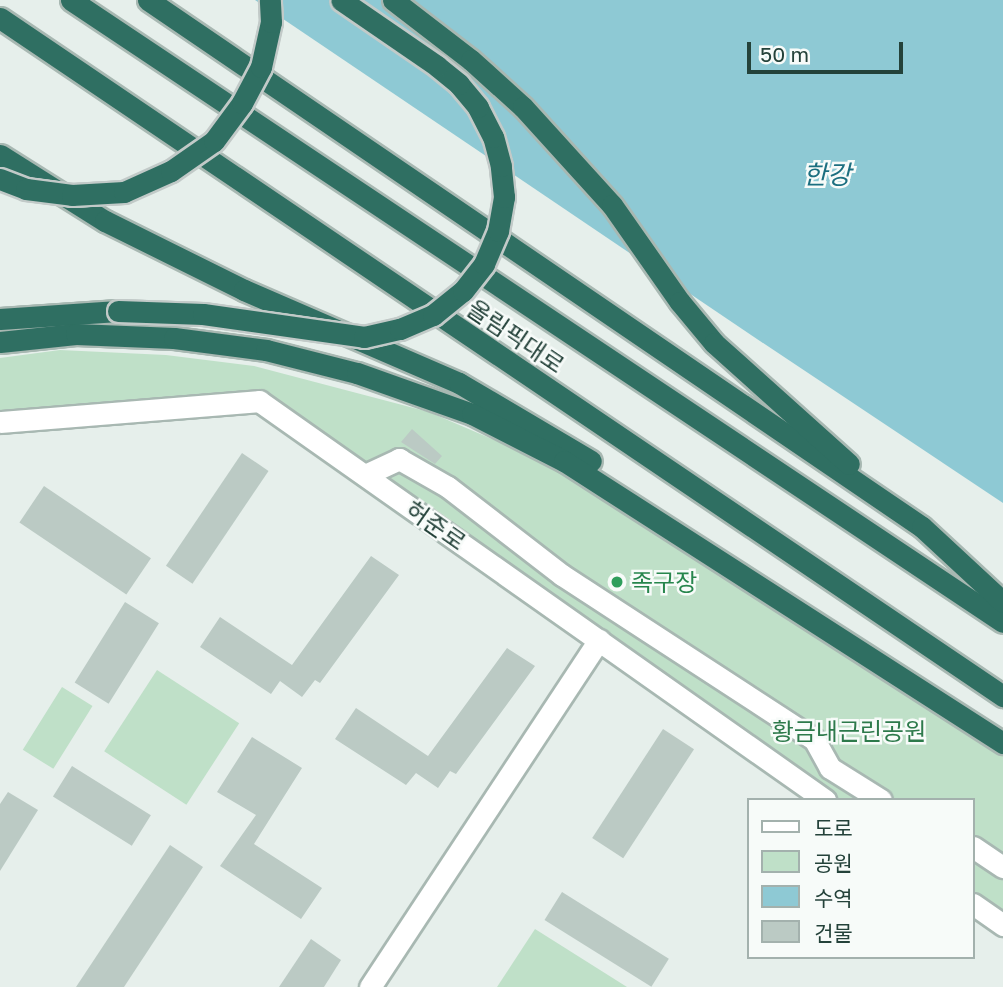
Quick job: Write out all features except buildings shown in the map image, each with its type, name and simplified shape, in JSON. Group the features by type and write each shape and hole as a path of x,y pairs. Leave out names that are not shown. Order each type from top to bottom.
{"highway":[{"name":"올림픽대로","path":"71,0 1003,622"},
{"path":"148,0 922,527"},
{"path":"0,179 26,189 72,195 124,191 171,172 214,141 242,103 261,67 271,22 270,0"},
{"path":"0,319 118,311 203,314 364,337 400,329 432,315 463,291 484,264 498,231 504,197 501,166 494,137 478,107 459,84 341,0"},
{"path":"393,0 471,60 564,149 612,205 688,312 714,343 763,390 922,527 1003,602"},
{"name":"올림픽대로","path":"0,18 1003,696"},
{"path":"0,155 105,221 244,290 382,347 471,390 612,474 657,520"},
{"path":"0,342 76,334 174,338 266,350 357,373 472,414 564,461 1003,743"}],"street":[{"name":"허준로","path":"0,422 259,401 822,798"},
{"path":"365,475 399,459 448,487 562,575 814,739 830,768 878,798"},
{"path":"370,987 599,640"},
{"path":"975,848 1003,867"},
{"path":"975,905 1003,925"}],"green space":[{"name":"황금내근린공원","path":"60,350 166,355 254,366 429,412 536,458 1003,754 1003,917 975,897 975,798 834,798 255,390 0,416 0,358"},
{"path":"157,670 239,723 186,805 104,751"},
{"path":"62,687 93,706 53,769 23,750"},
{"path":"535,929 627,987 497,987"}],"water":[{"name":"한강","path":"255,0 1003,0 1003,503 754,337"}],"place":[{"name":"족구장","path":"617,582"}]}
